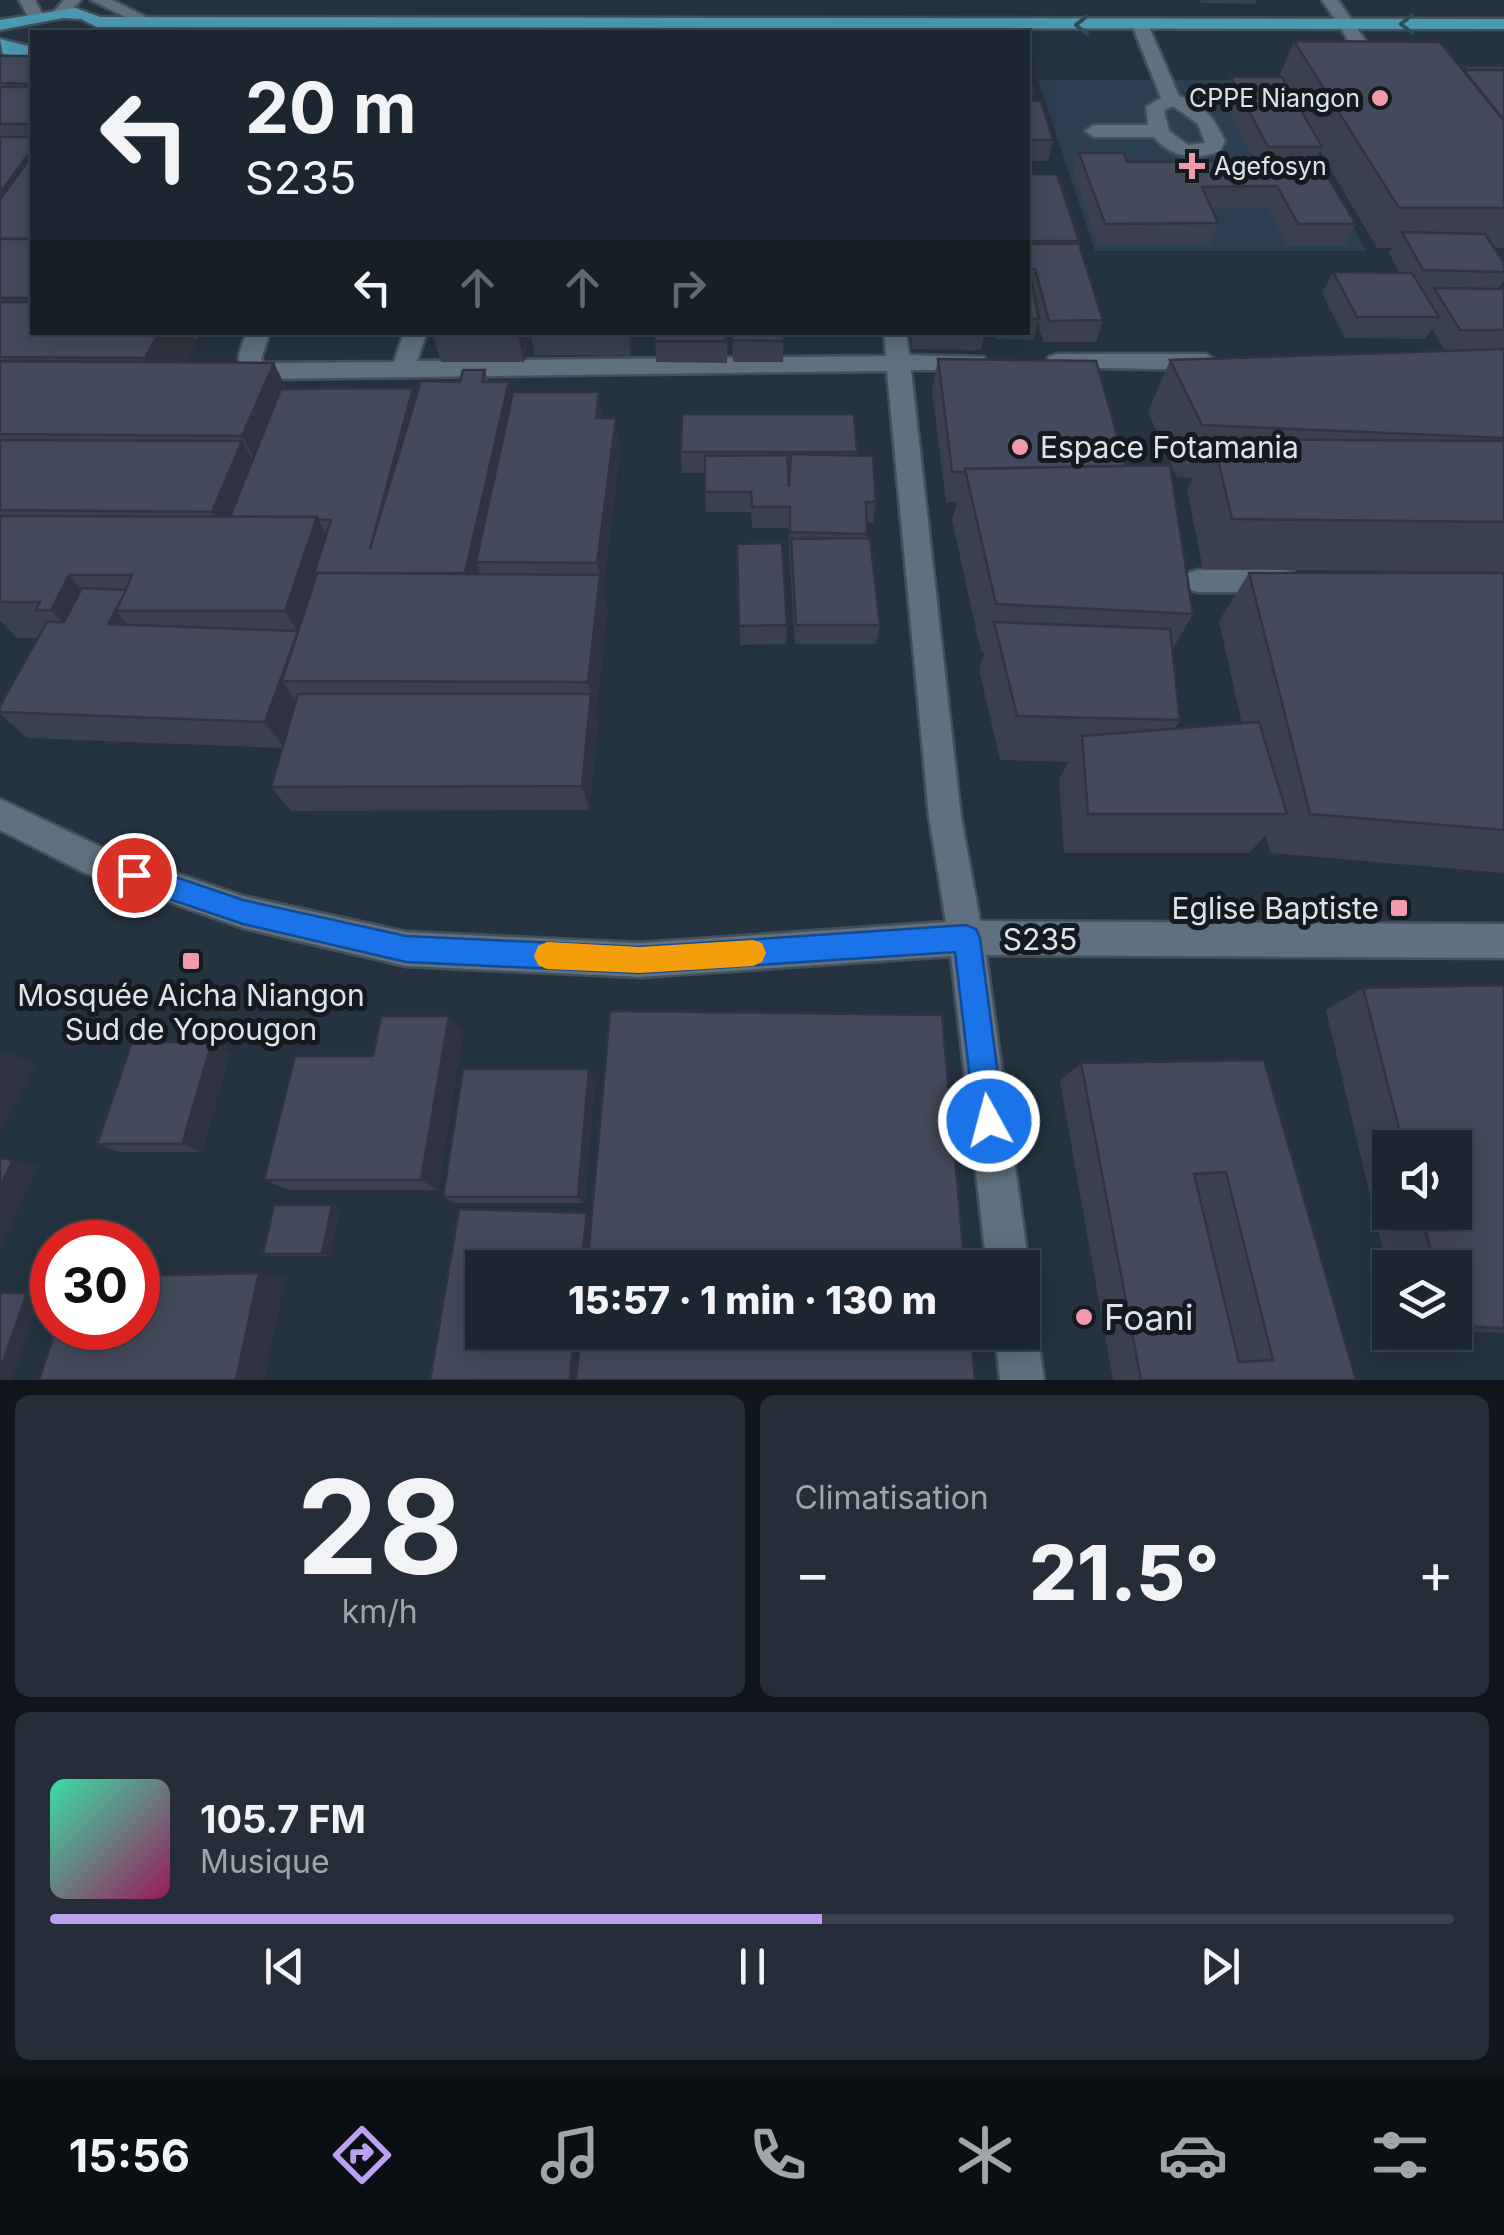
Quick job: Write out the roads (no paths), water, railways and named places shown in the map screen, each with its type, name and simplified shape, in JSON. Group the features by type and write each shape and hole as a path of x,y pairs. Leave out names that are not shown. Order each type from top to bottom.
{"main road":[{"path":"28,52 0,44 5,25 31,8 67,5 95,27 148,22 851,28 1504,24"},
{"path":"1340,43 1368,43"}],"street":[{"path":"98,0 148,22"},
{"path":"1330,0 1346,24 1368,43"},
{"path":"1140,25 1172,100"},
{"path":"12,68 28,52"},
{"path":"1172,100 1184,102 1199,113 1216,141 1206,152 1193,153 1177,149 1160,131 1154,107 1172,100"},
{"path":"1094,131 1160,131"},
{"path":"259,335 250,367 265,370 993,362"},
{"path":"402,370 415,335"},
{"path":"895,335 946,817 966,938 1006,1250"},
{"path":"1030,362 1225,362"},
{"path":"1198,581 1312,582"},
{"name":"S235","path":"0,814 97,862 243,912 406,949 640,960 966,938 1504,941"},
{"path":"1018,1350 1022,1380"}],"place":[{"name":"CPPE Niangon","path":"1380,98"},
{"name":"Agefosyn","path":"1192,166"},
{"name":"Espace Fotamania","path":"1020,447"},
{"name":"Eglise Baptiste","path":"1399,908"},
{"name":"Mosquée Aicha Niangon Sud de Yopougon","path":"191,961"},
{"name":"Foani","path":"1084,1317"}]}
